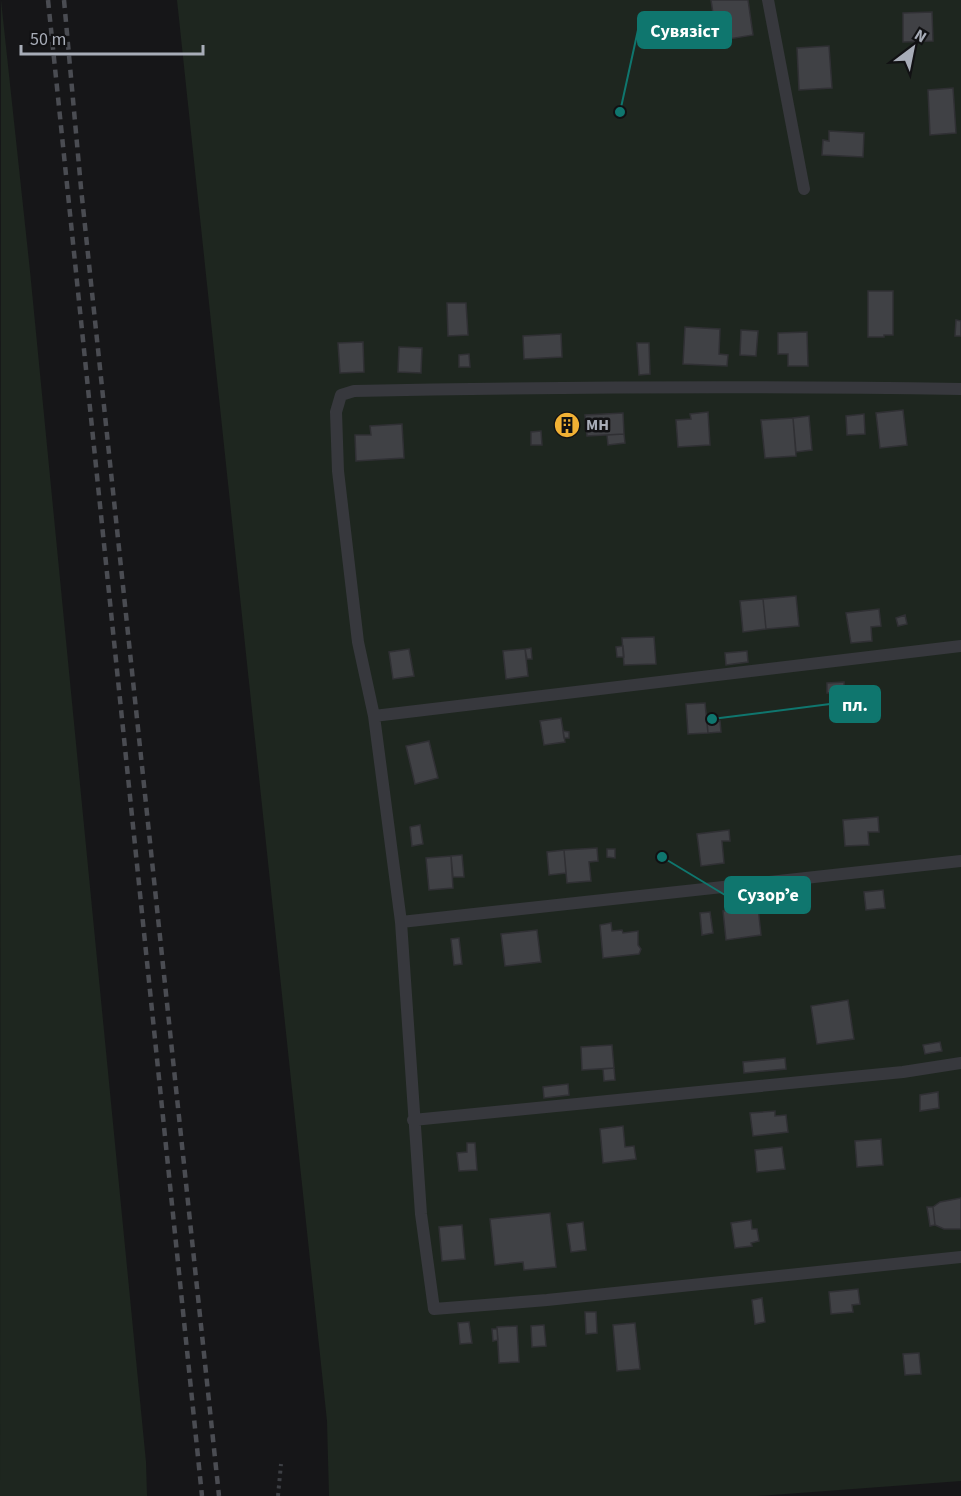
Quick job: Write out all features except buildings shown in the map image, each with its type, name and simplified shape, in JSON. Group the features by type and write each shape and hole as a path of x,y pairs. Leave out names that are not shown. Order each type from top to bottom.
{"lane":[{"path":"768,0 804,189"},
{"path":"961,389 495,388 354,391 341,395 336,412 338,471 358,642 374,716 401,922 421,1214 434,1309 547,1300 961,1257"},
{"path":"374,716 961,646"},
{"path":"401,922 961,861"},
{"path":"413,1120 903,1072 961,1063"}],"path":[{"path":"279,1496 281,1464"}],"shaded area":[{"path":"1,0 30,271 146,1462 147,1496 0,1496"},
{"path":"177,0 961,0 961,1481 757,1496 329,1496 327,1421"}],"railway":[{"path":"48,0 202,1496"},
{"path":"64,0 81,188 219,1496"}],"place":[{"name":"Сувязіст","path":"620,112"},
{"name":"МН","path":"567,425"},
{"name":"пл.","path":"712,719"},
{"name":"Сузорʼе","path":"662,857"}]}
